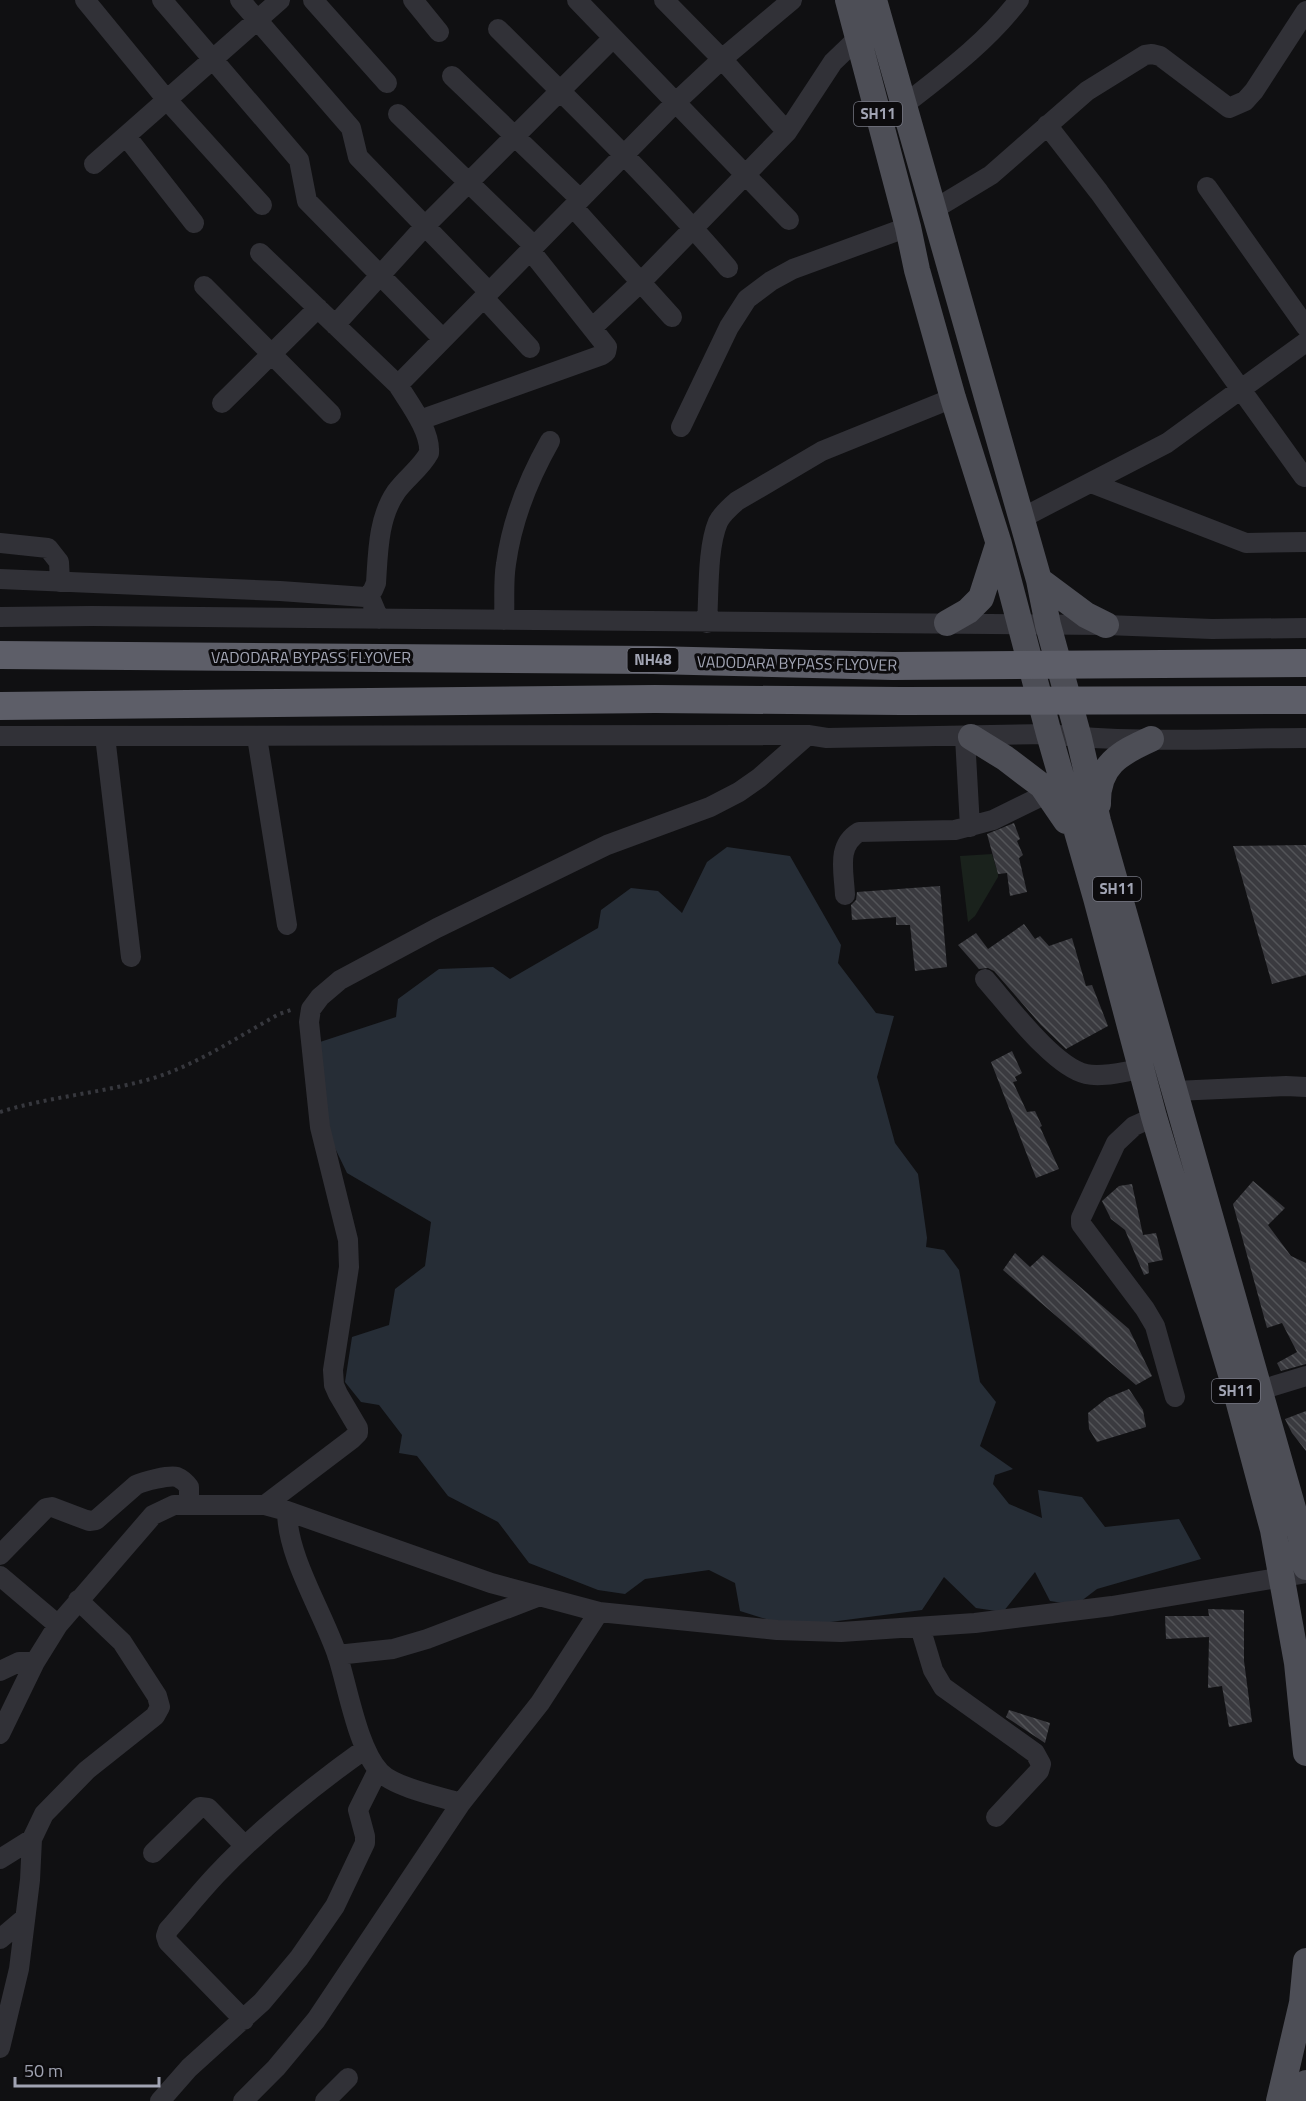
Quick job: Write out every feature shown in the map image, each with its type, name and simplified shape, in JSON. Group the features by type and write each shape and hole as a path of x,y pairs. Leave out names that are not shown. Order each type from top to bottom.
{"highway":[{"name":"VADODARA BYPASS FLYOVER","path":"0,655 641,660 893,666 1306,663"},
{"path":"0,706 655,699 1306,700"}],"main road":[{"name":"SH11","path":"848,0 908,227 916,270 952,398 999,544 1154,1117 1233,1381 1273,1530 1297,1663 1306,1753"},
{"name":"SH11","path":"874,0 1038,580 1098,821 1174,1091 1260,1390 1298,1497 1306,1567"},
{"path":"947,623 968,611 981,598 999,544"},
{"path":"1038,580 1086,615 1106,625"},
{"path":"968,737 1024,771 1042,786 1082,850"},
{"path":"1098,821 1097,789 1102,775 1122,752 1151,739"},
{"path":"1279,2101 1302,2003 1306,1962"},
{"path":"1301,2101 1306,2083"}],"street":[{"path":"85,0 167,100 262,205"},
{"path":"162,0 299,160 307,201 443,339"},
{"path":"240,0 351,128 357,157 425,226 530,348"},
{"path":"94,164 280,0"},
{"path":"314,0 387,83"},
{"path":"413,0 439,32"},
{"path":"577,0 789,220"},
{"path":"664,0 722,59 787,132"},
{"path":"398,385 675,103 722,59 792,0"},
{"path":"904,105 983,41 1019,0"},
{"path":"933,210 991,175 1087,91 1145,56 1152,54 1160,56 1229,108 1245,101 1254,91 1306,10 1296,0"},
{"path":"498,29 624,155 728,268"},
{"path":"335,325 425,226 613,38"},
{"path":"592,328 642,282 787,132 833,62 858,38"},
{"path":"452,76 516,137 576,203 672,317"},
{"path":"398,114 532,248 607,347 606,352 602,355 420,420"},
{"path":"1047,125 1099,192 1304,477"},
{"path":"126,136 194,223"},
{"path":"1207,187 1306,327"},
{"path":"681,427 729,327 747,299 771,281 793,269 908,227"},
{"path":"260,253 398,385 420,420 430,447 429,453 389,504 381,530 376,582 368,598"},
{"path":"204,286 331,414"},
{"path":"222,403 318,308"},
{"path":"1020,519 1167,443 1306,342"},
{"path":"707,623 712,539 719,520 737,501 822,451 952,398"},
{"path":"504,620 506,565 513,527 537,464 550,441"},
{"path":"1092,483 1246,543 1306,542"},
{"path":"0,543 48,548 59,562 60,582"},
{"path":"0,579 268,590 368,598 379,619"},
{"path":"0,617 947,623 1212,629 1306,628"},
{"path":"0,736 808,735 827,738 1049,734 1079,738 1306,738"},
{"path":"265,1505 358,1433 358,1428 334,1385 333,1370 349,1267 348,1240 320,1127 309,1022 311,1009 320,997 340,981 437,928 607,845 710,807 739,792 759,778 808,735"},
{"path":"105,736 131,957"},
{"path":"256,736 287,925"},
{"path":"968,737 970,827"},
{"path":"845,895 843,848 849,838 859,832 956,830 993,820 1048,793"},
{"path":"985,979 1045,1046 1074,1070 1089,1075 1142,1069"},
{"path":"1174,1091 1306,1087"},
{"path":"1154,1117 1134,1126 1116,1143 1081,1218 1081,1224 1145,1309 1155,1326 1175,1397"},
{"path":"1260,1390 1306,1376"},
{"path":"0,1555 46,1508 52,1507 89,1521 96,1520 136,1485 144,1481 176,1477 184,1481 189,1487 189,1505"},
{"path":"0,1734 35,1662 58,1625 153,1515 174,1505 265,1505 491,1582 599,1612 777,1630 842,1632 975,1623 1112,1606 1306,1573"},
{"path":"287,1511 287,1524 292,1545 337,1655 365,1749 378,1770 390,1781 461,1803"},
{"path":"0,1576 58,1625"},
{"path":"337,1655 393,1649 427,1639 540,1596"},
{"path":"0,2049 19,1970 30,1880 32,1839 44,1814 87,1770 155,1716 160,1707 157,1696 122,1642 78,1600"},
{"path":"243,2101 276,2068 316,2020 461,1803 540,1703 599,1612"},
{"path":"920,1627 933,1670 943,1687 1039,1759 1041,1764 1039,1771 996,1817"},
{"path":"0,1671 19,1662 35,1662"},
{"path":"244,2020 168,1941 166,1936 168,1930 209,1882 245,1846 327,1776 365,1749"},
{"path":"160,2101 189,2068 262,2002 299,1958 335,1906 364,1843 365,1836 358,1810 378,1770"},
{"path":"153,1853 200,1807 208,1808 245,1846"},
{"path":"0,1858 32,1839"},
{"path":"0,1939 25,1918"},
{"path":"325,2101 348,2078"}],"path":[{"path":"0,1112 108,1090 157,1077 195,1062 279,1014 302,1007 311,1009"}],"shaded area":[{"path":"727,847 790,856 841,945 838,963 876,1013 894,1016 877,1077 895,1143 918,1174 927,1238 926,1247 944,1250 959,1270 980,1382 996,1402 980,1446 1013,1469 995,1475 993,1484 1009,1504 1042,1518 1038,1490 1082,1497 1105,1527 1179,1519 1201,1559 1097,1589 1076,1605 1050,1601 1035,1572 1003,1612 976,1608 944,1577 922,1610 792,1627 740,1611 735,1583 709,1570 645,1579 625,1594 598,1590 529,1563 498,1522 448,1496 417,1456 399,1453 402,1435 379,1405 361,1402 345,1382 352,1337 389,1325 395,1289 425,1266 431,1222 347,1173 319,1115 320,1042 396,1017 398,999 439,969 493,967 510,979 598,928 601,910 631,888 658,891 682,913 707,862"},
{"path":"992,854 998,877 975,916 968,922 960,856"}],"building":[{"path":"1014,823 1020,839 1017,841 1023,855 1019,858 1027,892 1010,896 1007,873 998,874 987,834"},
{"path":"1306,845 1306,975 1272,984 1233,846"},
{"path":"940,886 947,967 915,971 910,925 896,925 896,917 852,920 851,905 856,900 857,892"},
{"path":"1024,924 1035,939 1040,936 1049,946 1072,938 1086,986 1092,985 1108,1026 1066,1049 1041,1025 994,971 988,968 979,969 958,945 976,933 988,949"},
{"path":"1012,1051 1022,1073 1015,1077 1017,1081 1013,1082 1027,1112 1035,1111 1059,1169 1036,1178 991,1062"},
{"path":"1253,1181 1285,1208 1268,1225 1291,1256 1306,1263 1306,1364 1281,1371 1277,1363 1297,1352 1282,1323 1267,1328 1233,1204"},
{"path":"1132,1184 1143,1235 1156,1233 1163,1260 1148,1263 1149,1273 1144,1275 1125,1230 1111,1219 1102,1201 1119,1186"},
{"path":"1015,1253 1030,1267 1043,1255 1129,1329 1152,1376 1136,1385 1003,1270"},
{"path":"1129,1389 1143,1410 1146,1427 1097,1442 1089,1429 1088,1413 1107,1398"},
{"path":"1306,1411 1306,1451 1292,1433 1285,1419"},
{"path":"1208,1609 1244,1610 1244,1661 1252,1722 1229,1727 1222,1686 1208,1688 1209,1637 1166,1639 1165,1616 1209,1616"},
{"path":"1009,1710 1050,1723 1045,1743 1006,1717"}]}
